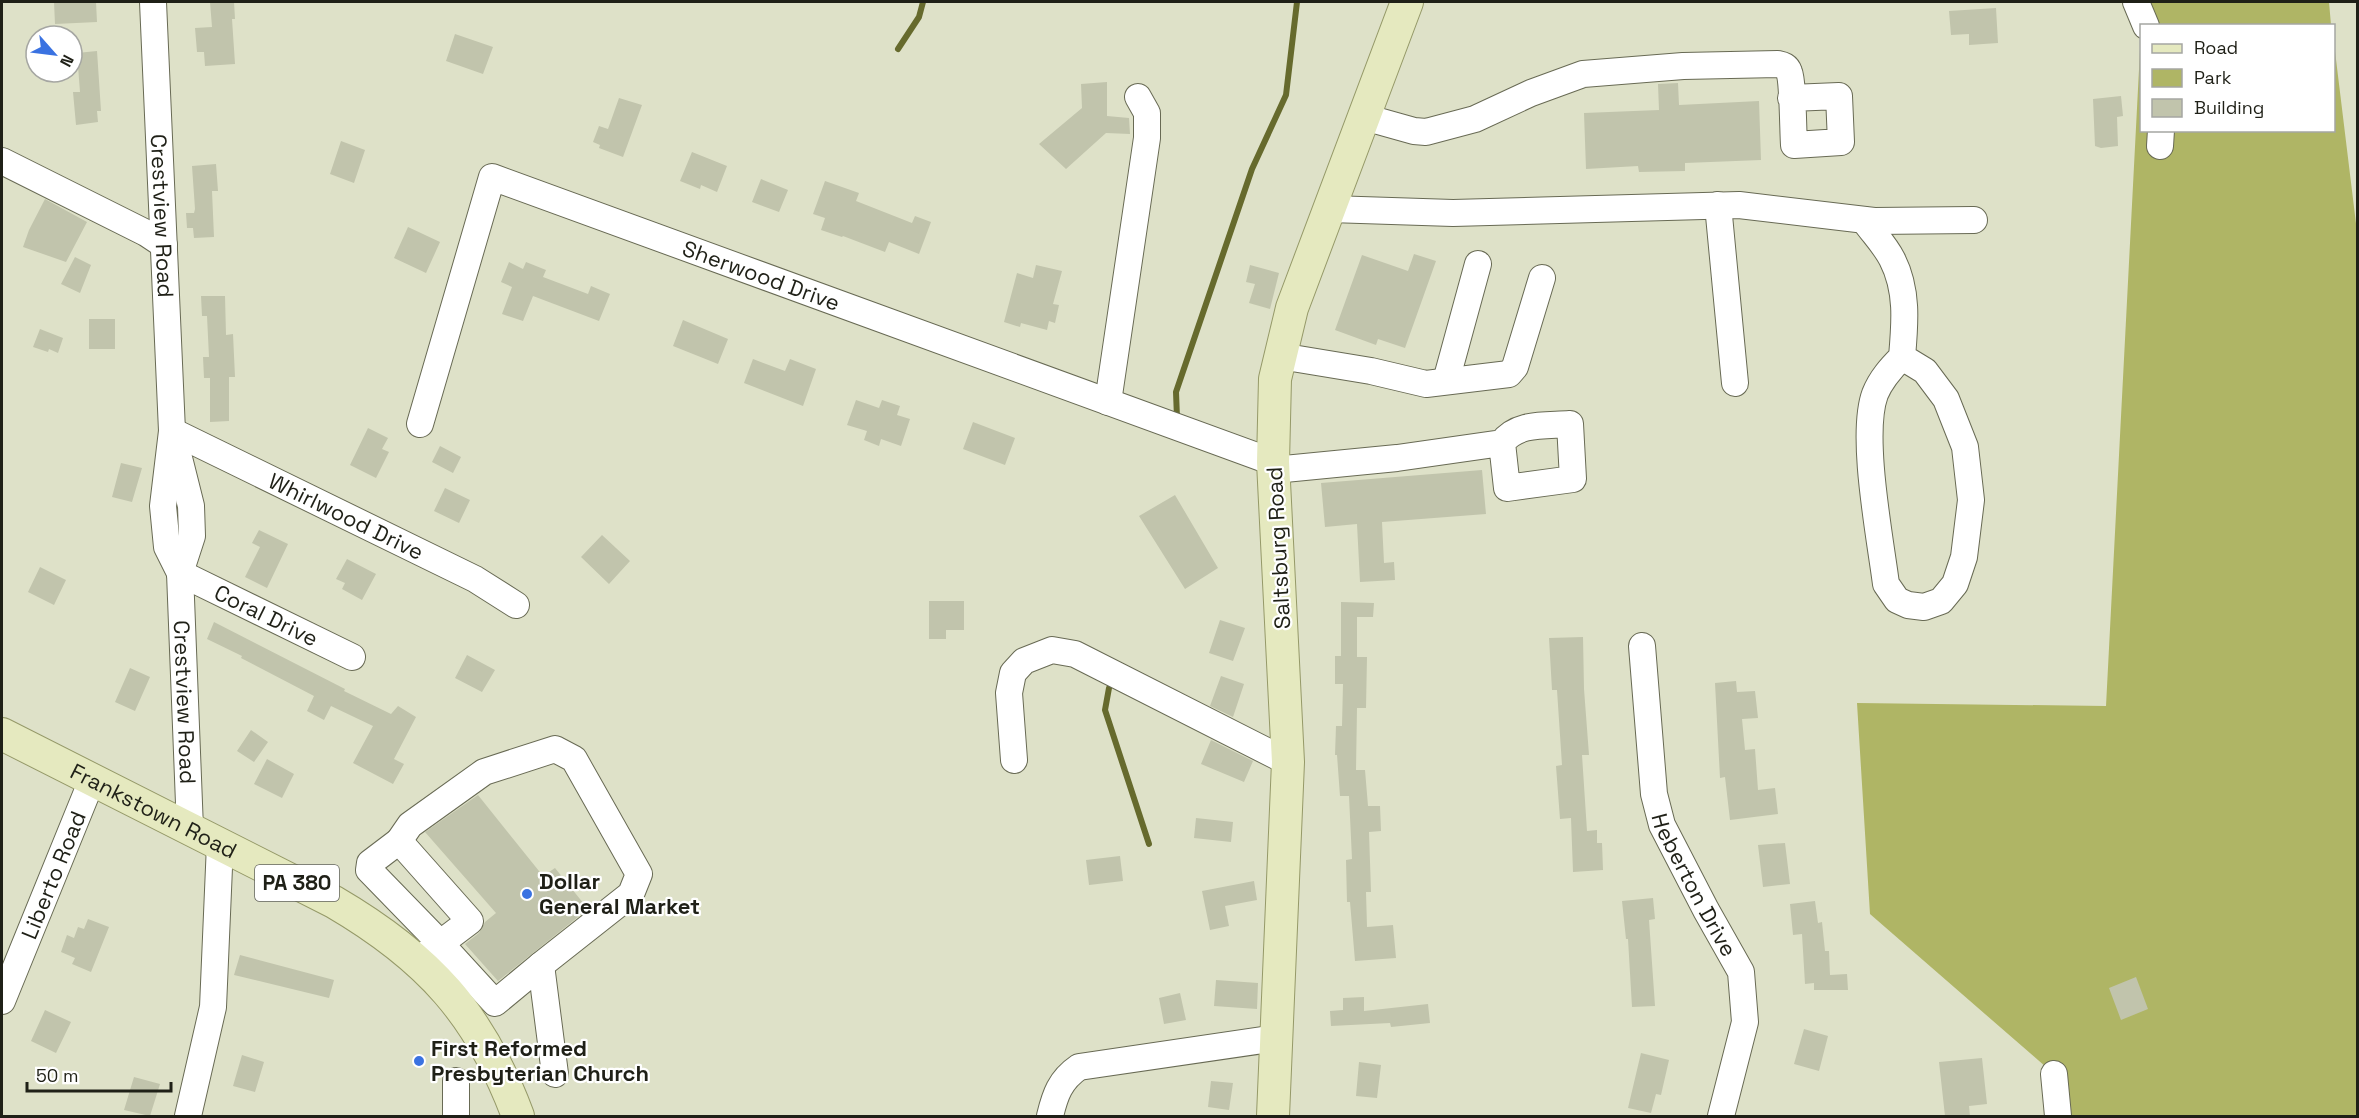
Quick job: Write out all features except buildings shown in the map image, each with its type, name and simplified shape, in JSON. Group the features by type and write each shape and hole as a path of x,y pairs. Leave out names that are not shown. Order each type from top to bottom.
{"main road":[{"name":"Saltsburg Road","path":"1273,1116 1288,762 1273,466 1275,379 1292,308 1407,2"},
{"name":"Frankstown Road","path":"2,734 429,952 467,992 478,1031 497,1066 519,1116"}],"street":[{"name":"Crestview Road","path":"153,2 172,431 191,506 192,536 180,573 190,829"},
{"path":"2136,2 2145,24"},
{"path":"1364,117 1414,131 1426,132 1475,119 1572,76 1683,66 1778,64 1786,67 1790,73 1791,98"},
{"path":"1108,402 1147,138 1147,113 1138,97"},
{"path":"2,161 146,233 164,245"},
{"name":"Sherwood Drive","path":"420,424 492,177 1108,402 1273,466"},
{"path":"1718,205 1735,383"},
{"path":"1330,209 1453,213 1739,205 1864,220 1974,220"},
{"path":"1864,220 1892,259 1903,291 1905,323 1902,357 1888,370 1875,394 1870,419 1871,459 1886,584 1897,600 1908,605 1924,607 1941,601 1955,584 1964,557 1971,500 1965,447 1946,399 1925,371 1902,357"},
{"path":"1446,381 1478,264"},
{"path":"1280,356 1371,371 1426,384 1509,374 1515,367 1542,278"},
{"name":"Whirlwood Drive","path":"172,431 475,579 516,605"},
{"path":"1273,466 1397,458 1502,443"},
{"name":"Coral Drive","path":"180,573 351,657"},
{"name":"Heberton Drive","path":"1642,646 1654,794 1662,825 1741,972 1744,1022 1721,1116"},
{"path":"1014,760 1009,693 1012,673 1024,661 1052,650 1075,654 1288,762"},
{"path":"399,841 470,921 429,952 369,870 370,863 399,841 410,825 484,772 555,749 574,759 639,874 631,894 495,1003 467,992"},
{"name":"Liberto Road","path":"2,1001 92,780"},
{"path":"188,1116 213,1007 220,844"},
{"path":"541,965 555,1074"},
{"path":"1050,1116 1056,1092 1069,1074 1079,1067 1277,1038"},
{"path":"2054,1074 2058,1116"},
{"path":"456,1082 456,1116"}],"green space":[{"path":"2143,2 2329,2 2331,24 2142,24"},
{"path":"2140,50 2140,132 2335,132 2335,51 2358,240 2357,1116 2058,1116 2054,1074 1870,914 1857,703 2106,706"}],"waterway":[{"path":"898,49 919,17 923,2"},
{"path":"1177,418 1176,392 1252,169 1286,95 1297,2"},
{"path":"1109,688 1105,710 1149,844"}],"place":[{"name":"Dollar General Market","path":"527,894"},
{"name":"First Reformed Presbyterian Church","path":"419,1061"}]}
